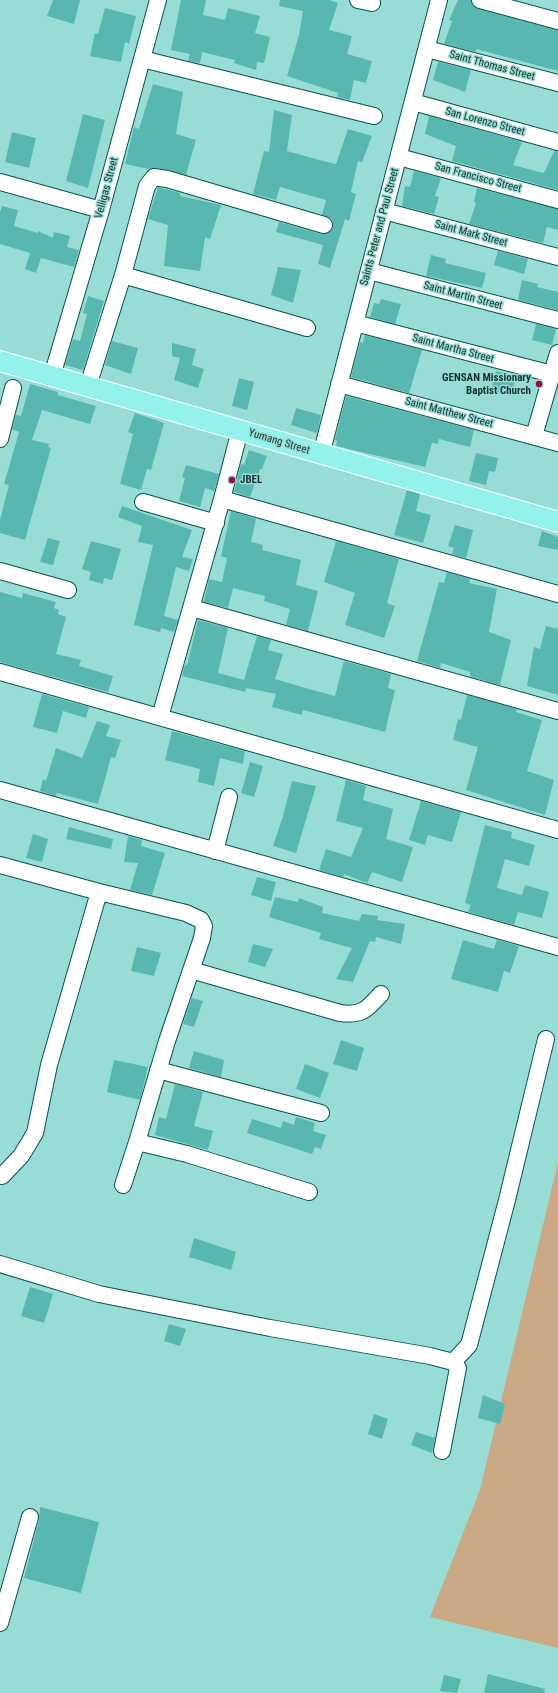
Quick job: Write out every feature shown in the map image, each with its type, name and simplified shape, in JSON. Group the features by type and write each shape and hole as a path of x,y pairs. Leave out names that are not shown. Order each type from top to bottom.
{"main road":[{"name":"Yumang Street","path":"0,361 240,430 321,455 558,522"}],"street":[{"name":"Velligas Street","path":"52,376 101,210 158,0"},
{"name":"Saints Peter and Paul Street","path":"321,455 439,0"},
{"path":"480,0 558,21"},
{"name":"Saint Thomas Street","path":"427,48 558,83"},
{"path":"142,59 374,116"},
{"name":"San Lorenzo Street","path":"413,102 558,142"},
{"name":"San Francisco Street","path":"398,157 558,200"},
{"path":"88,386 123,275 147,186 154,177 167,179 324,225"},
{"path":"0,182 101,210"},
{"name":"Saint Mark Street","path":"384,211 558,257"},
{"name":"Saint Martin Street","path":"369,271 558,320"},
{"path":"123,275 308,328"},
{"name":"Saint Martha Street","path":"355,323 552,374"},
{"path":"534,436 558,353"},
{"name":"Saint Matthew Street","path":"339,384 558,443"},
{"path":"0,439 13,388"},
{"path":"160,717 216,523 240,430"},
{"path":"222,499 558,594"},
{"path":"143,502 216,523"},
{"path":"0,571 68,590"},
{"path":"192,608 558,711"},
{"path":"0,672 558,830"},
{"path":"0,790 558,947"},
{"path":"215,850 229,798"},
{"path":"0,865 99,892 186,913 201,920 204,926 202,938 158,1070 124,1185"},
{"path":"2,1176 21,1156 34,1133 39,1120 49,1066 99,892"},
{"path":"191,970 340,1013 350,1014 363,1012 382,994"},
{"path":"453,1362 468,1345 507,1200 546,1039"},
{"path":"158,1070 321,1113"},
{"path":"137,1142 186,1154 309,1192"},
{"path":"0,1264 99,1294 270,1328 430,1356 453,1362 458,1368 442,1451"},
{"path":"0,1623 30,1517"}],"shaded area":[{"path":"558,1162 558,1648 430,1617 480,1490"}],"building":[{"path":"53,0 80,0 74,24 47,16"},
{"path":"181,0 206,0 203,15 225,20 228,8 260,16 255,33 270,37 264,63 257,62 256,70 234,63 235,60 202,52 200,63 188,61 190,54 171,50"},
{"path":"280,0 329,0 338,3 329,30 352,36 347,54 372,61 366,83 354,80 350,100 337,97 338,93 287,76 299,35 303,11 279,6"},
{"path":"458,0 471,0 473,6 478,9 558,30 558,71 476,49 476,52 444,44 452,21 449,20"},
{"path":"105,8 136,16 129,44 125,42 121,62 90,56 95,33 98,34"},
{"path":"438,62 471,70 465,92 433,80"},
{"path":"153,84 183,92 176,134 196,140 186,175 168,170 155,168 149,169 125,164 134,127 139,129"},
{"path":"274,110 292,115 287,151 323,161 336,164 348,129 372,136 362,162 358,161 351,192 356,194 349,221 345,219 330,268 318,264 323,245 276,232 279,222 321,234 330,232 333,228 333,222 331,218 322,215 326,200 280,187 276,200 253,194 264,151 269,152"},
{"path":"83,114 105,120 88,188 66,181"},
{"path":"429,116 522,142 513,165 543,173 554,151 558,151 558,190 452,161 456,146 425,134"},
{"path":"12,132 36,138 29,168 5,162"},
{"path":"414,171 441,178 435,196 439,197 434,214 402,206 405,186 410,187"},
{"path":"158,187 180,193 180,196 221,205 210,239 205,237 200,271 164,266 168,225 148,219"},
{"path":"477,188 558,209 558,230 547,227 543,243 469,224 476,203 474,202"},
{"path":"2,206 18,210 14,226 38,233 38,231 53,238 54,232 70,236 67,247 79,250 74,267 41,258 36,273 25,269 30,253 0,244 0,212"},
{"path":"498,251 528,259 524,274 494,265"},
{"path":"431,255 446,259 445,263 486,273 482,288 426,276"},
{"path":"278,267 301,270 293,303 271,295"},
{"path":"522,280 538,284 537,287 558,292 558,310 518,300"},
{"path":"88,296 104,301 83,370 65,365 73,339 80,341 87,314 83,313"},
{"path":"381,299 401,304 395,324 370,317 374,303 379,304"},
{"path":"536,324 556,329 552,345 532,340"},
{"path":"365,335 422,350 409,393 351,377 360,342 363,343"},
{"path":"112,341 138,348 131,374 105,365"},
{"path":"172,343 196,349 192,365 204,369 198,388 174,380 180,358 172,356"},
{"path":"496,371 516,376 511,396 491,390"},
{"path":"239,378 254,382 247,410 232,406"},
{"path":"30,384 58,392 58,395 96,406 90,424 42,410 32,440 49,444 48,447 51,448 25,540 0,533 0,520 9,485 4,484 19,432 12,429 16,415 21,416"},
{"path":"346,396 474,430 470,447 439,439 438,444 432,443 425,467 336,446 337,441 335,440"},
{"path":"296,408 321,415 317,433 291,425"},
{"path":"135,413 164,423 151,470 147,469 141,490 120,484 133,434 128,432"},
{"path":"249,450 267,456 262,469 260,469 256,484 255,483 250,497 234,492 241,464 244,465"},
{"path":"476,453 498,458 495,472 489,471 486,485 469,481"},
{"path":"186,465 219,474 214,491 205,488 200,507 179,501 185,478 182,477"},
{"path":"407,490 420,494 416,511 431,515 423,543 394,535"},
{"path":"122,506 192,530 182,557 193,559 189,571 176,567 164,616 178,620 174,632 161,628 160,632 134,625 153,545 138,542 142,526 118,517"},
{"path":"231,511 256,519 251,542 263,545 262,550 301,560 296,585 318,591 308,631 286,625 290,609 264,601 265,596 233,588 228,608 204,602 209,579 222,582 227,558 221,556"},
{"path":"455,525 473,530 466,558 452,554 454,548 448,546"},
{"path":"542,531 558,537 558,550 538,546"},
{"path":"48,538 60,541 53,565 40,562"},
{"path":"91,541 121,549 112,580 104,578 103,584 89,580 91,572 82,569"},
{"path":"336,541 399,559 387,603 395,606 384,638 345,625 355,593 324,582"},
{"path":"447,572 470,579 469,583 497,589 489,632 511,640 500,685 472,677 470,676 470,672 441,663 440,668 417,661 439,582 444,583"},
{"path":"0,592 22,598 23,593 56,602 54,608 59,610 58,614 66,617 56,654 81,660 79,666 113,676 108,692 0,662"},
{"path":"198,620 228,628 218,673 244,680 257,636 271,640 268,650 283,654 275,679 309,689 335,696 344,661 391,674 388,688 395,690 385,732 303,710 302,715 272,707 276,694 246,688 245,692 182,676 185,665 187,665"},
{"path":"546,626 558,629 558,695 527,686 534,647 540,649"},
{"path":"42,694 89,707 86,718 63,711 57,733 33,727"},
{"path":"467,695 517,709 516,712 542,720 527,771 554,780 545,815 466,790 478,747 453,740 458,719 461,720"},
{"path":"97,721 110,725 106,736 121,740 115,758 111,757 98,804 57,793 56,796 40,791 43,779 46,781 56,748 82,758"},
{"path":"172,731 245,751 243,764 220,758 214,786 198,782 200,769 165,760"},
{"path":"250,762 263,766 254,797 241,793"},
{"path":"346,780 366,786 363,800 393,809 386,839 413,847 402,882 372,872 367,883 344,874 343,877 319,870 326,849 351,857 363,828 336,821"},
{"path":"292,781 316,786 296,853 273,846"},
{"path":"421,801 461,812 452,842 428,835 425,845 409,840"},
{"path":"485,825 512,832 511,838 535,845 529,866 505,859 497,888 522,895 525,885 549,892 542,918 518,912 514,925 468,912 471,905 465,903"},
{"path":"69,827 113,839 111,849 66,839"},
{"path":"33,834 48,839 42,862 26,858"},
{"path":"128,836 142,840 141,846 165,853 152,895 130,890 138,863 124,862"},
{"path":"257,877 276,882 271,901 251,895"},
{"path":"275,897 298,902 299,898 323,907 322,913 359,921 362,914 378,916 377,920 405,924 401,944 376,937 375,942 370,941 353,982 336,979 352,948 319,939 321,933 269,917"},
{"path":"463,940 494,949 497,940 519,946 510,973 504,971 498,992 451,979"},
{"path":"253,944 273,949 265,967 248,962"},
{"path":"137,947 161,953 154,976 131,971"},
{"path":"192,998 203,1001 194,1027 183,1024"},
{"path":"341,1040 364,1048 357,1071 333,1064"},
{"path":"194,1051 224,1060 221,1077 189,1068"},
{"path":"114,1060 148,1067 140,1100 107,1092"},
{"path":"305,1064 329,1073 320,1098 296,1089"},
{"path":"175,1084 203,1092 194,1126 213,1131 208,1150 155,1135 159,1117 166,1119"},
{"path":"296,1117 315,1123 313,1131 326,1135 321,1149 315,1147 312,1154 247,1133 252,1119 281,1128 283,1121 294,1125"},
{"path":"194,1238 236,1252 231,1270 189,1257"},
{"path":"30,1287 53,1294 44,1323 21,1316"},
{"path":"169,1324 186,1329 180,1346 164,1341"},
{"path":"483,1395 505,1404 500,1424 478,1418"},
{"path":"374,1414 388,1419 382,1439 368,1434"},
{"path":"416,1432 435,1438 432,1453 411,1445"},
{"path":"40,1507 99,1522 81,1593 24,1578 39,1520"},
{"path":"488,1674 545,1689 544,1693 484,1693"},
{"path":"444,1675 461,1679 457,1693 440,1691"}],"place":[{"name":"GENSAN Missionary Baptist Church","path":"539,384"},
{"name":"JBEL","path":"232,480"}]}
